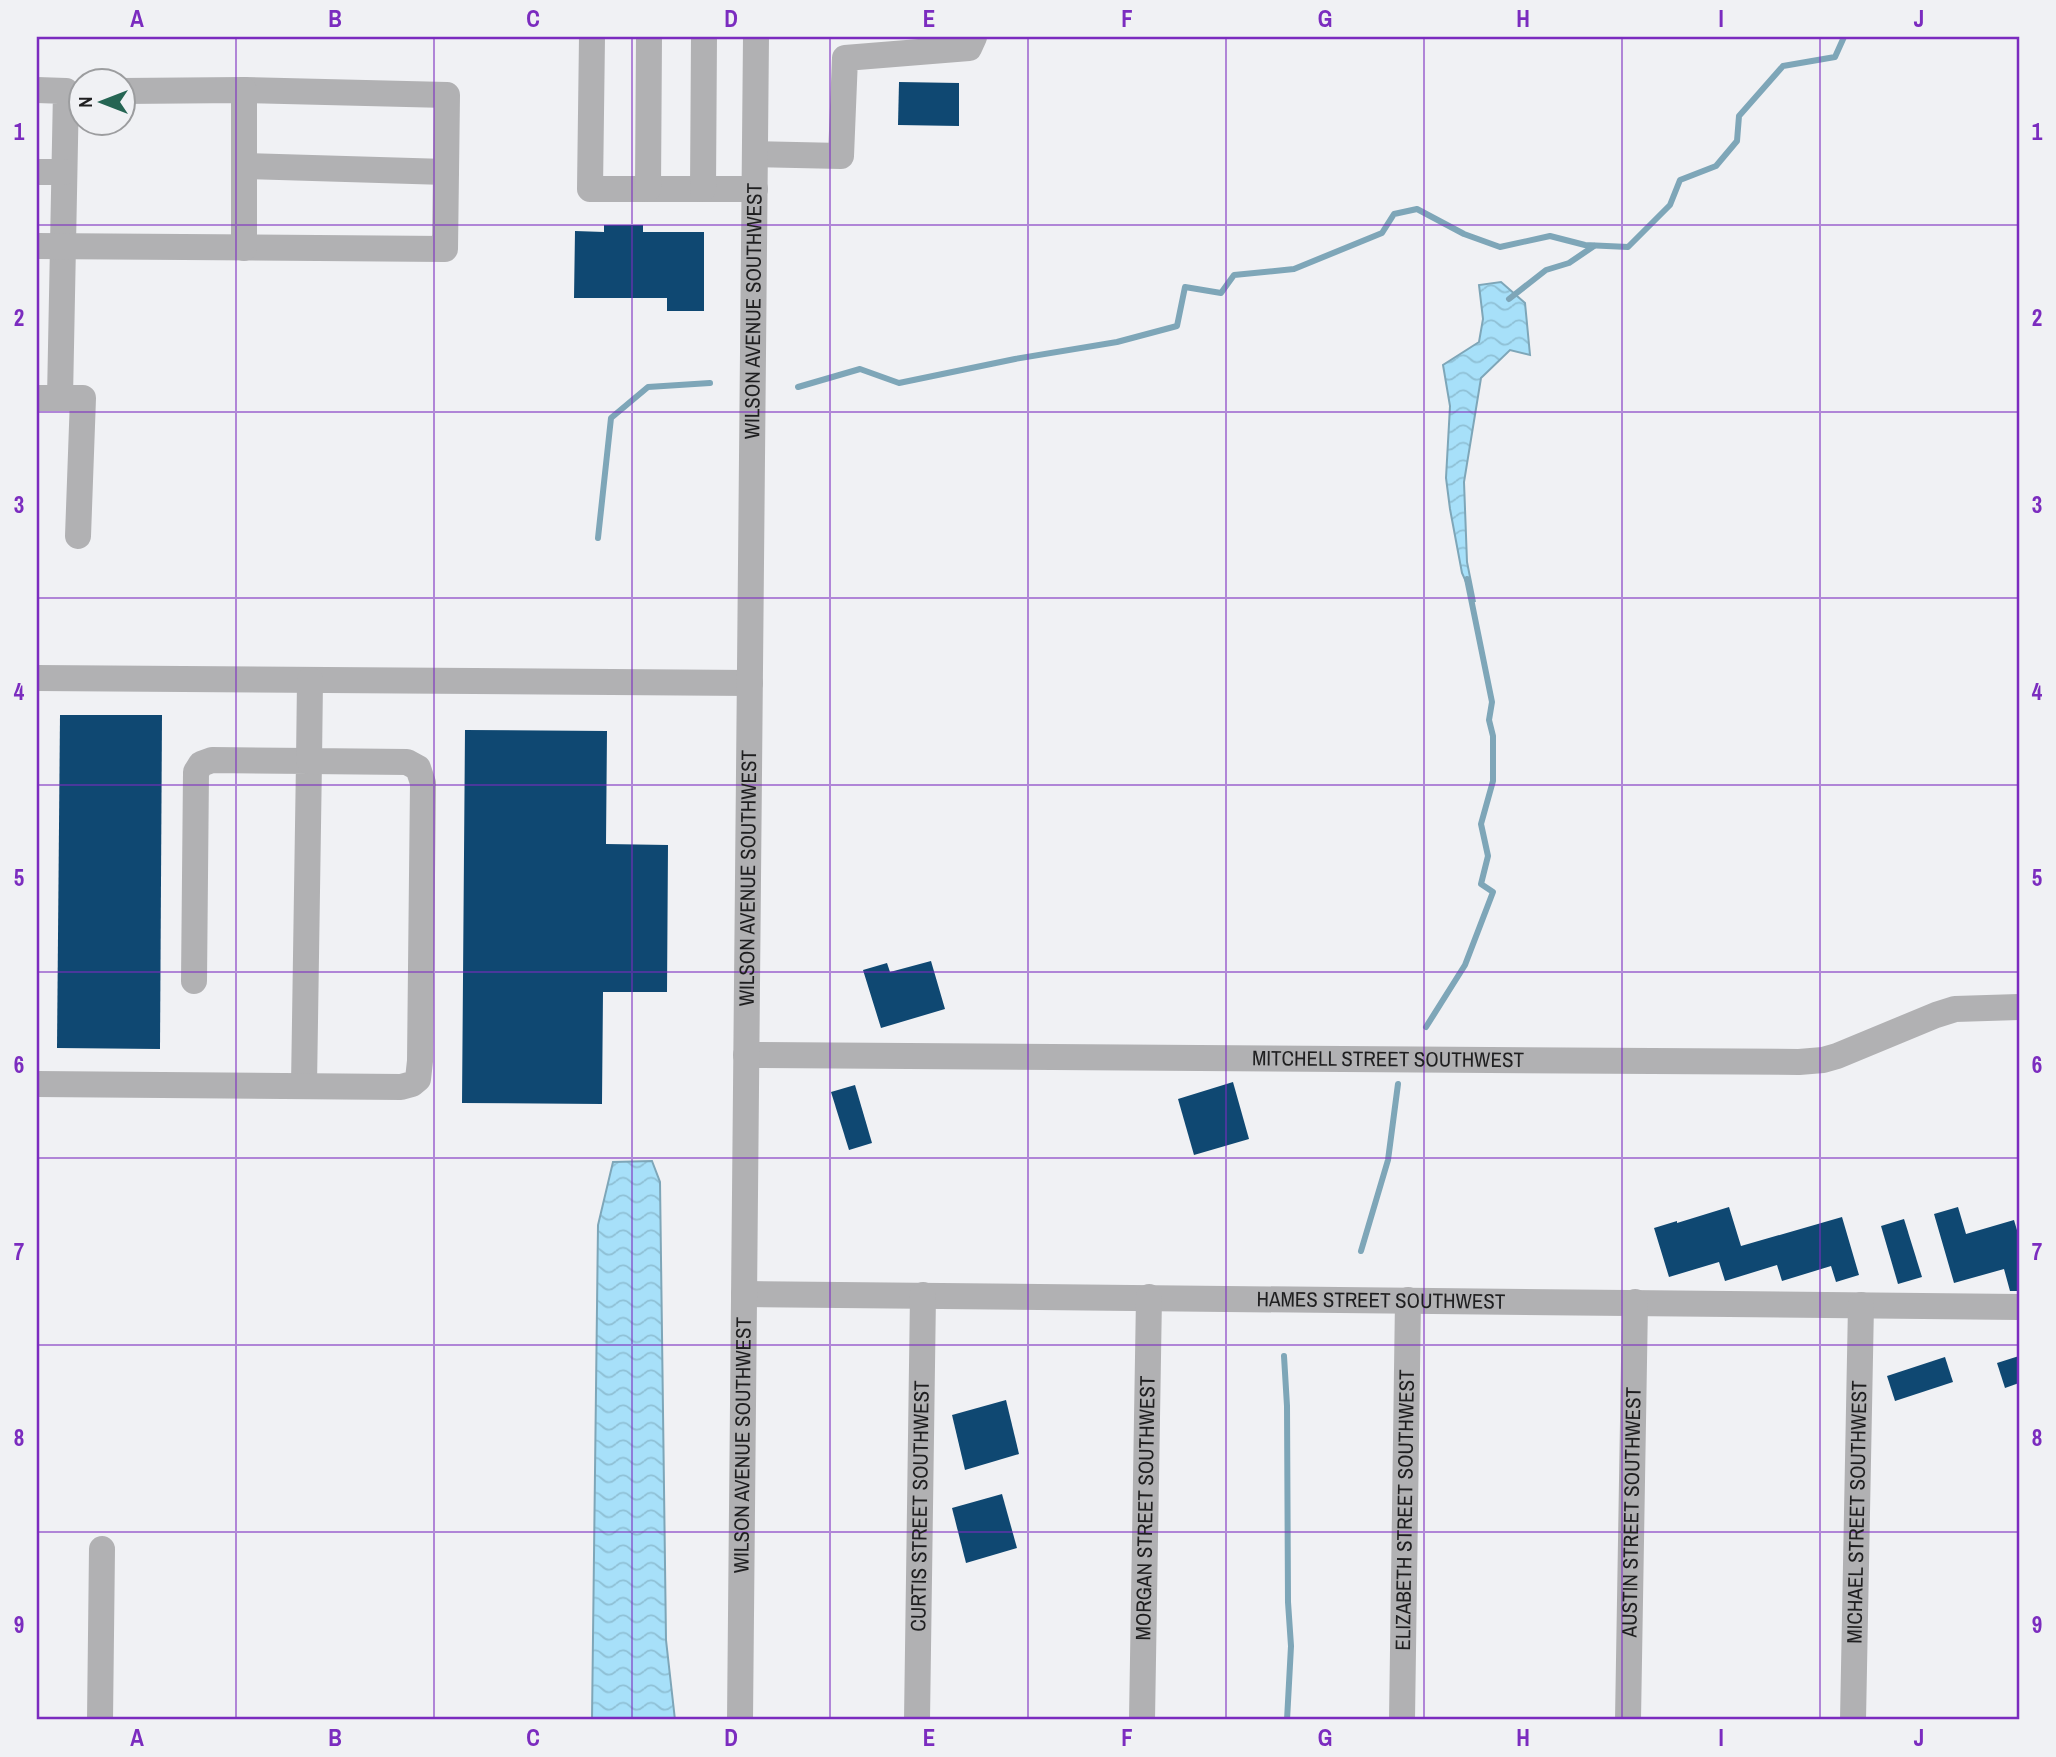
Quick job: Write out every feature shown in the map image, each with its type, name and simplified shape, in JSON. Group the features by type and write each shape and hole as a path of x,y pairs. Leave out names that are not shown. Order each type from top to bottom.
{"street":[{"path":"592,37 590,189 755,189"},
{"path":"648,189 649,37"},
{"path":"703,189 704,37"},
{"name":"WILSON AVENUE SOUTHWEST","path":"740,1720 756,37"},
{"path":"755,154 841,156 845,58 969,48 974,37"},
{"path":"37,90 66,91"},
{"path":"244,90 244,248"},
{"path":"50,246 445,249 447,95 244,90 136,91"},
{"path":"68,136 50,246 60,398 78,536"},
{"path":"244,166 446,172"},
{"path":"37,172 64,172"},
{"path":"37,678 750,683"},
{"path":"304,1086 310,680"},
{"path":"37,1084 401,1087 412,1084 418,1079 420,1061 423,783 418,768 407,762 212,760 201,764 196,772 194,981"},
{"name":"MITCHELL STREET SOUTHWEST","path":"746,1055 1799,1062 1838,1056 1936,1014 1955,1009 2019,1007"},
{"name":"HAMES STREET SOUTHWEST","path":"744,1293 2019,1307"},
{"name":"CURTIS STREET SOUTHWEST","path":"916,1720 923,1294"},
{"name":"MORGAN STREET SOUTHWEST","path":"1142,1720 1149,1297"},
{"name":"ELIZABETH STREET SOUTHWEST","path":"1402,1720 1408,1300"},
{"name":"AUSTIN STREET SOUTHWEST","path":"1628,1720 1634,1302"},
{"name":"MICHAEL STREET SOUTHWEST","path":"1853,1720 1861,1305"},
{"path":"100,1720 102,1549"}],"water":[{"path":"1501,282 1525,303 1530,355 1510,350 1481,378 1464,482 1467,562 1475,602 1462,573 1450,509 1446,478 1450,406 1443,365 1479,342 1483,319 1479,285"},
{"path":"652,1161 660,1182 666,1640 675,1720 592,1720 598,1225 613,1162"}],"building":[{"path":"899,82 959,83 959,126 898,125"},
{"path":"604,225 643,225 643,232 704,232 704,311 667,311 667,298 574,298 575,231 604,232"},
{"path":"60,715 162,715 160,1049 57,1048"},
{"path":"465,730 607,731 606,844 668,845 667,992 603,992 602,1104 462,1103"},
{"path":"931,961 945,1009 881,1028 863,970 887,963 890,972"},
{"path":"1233,1082 1249,1139 1194,1155 1178,1099"},
{"path":"855,1085 872,1143 849,1150 831,1092"},
{"path":"1729,1207 1741,1246 1842,1217 1859,1275 1836,1282 1831,1266 1782,1281 1777,1265 1725,1281 1719,1262 1669,1277 1654,1228"},
{"path":"1958,1207 1966,1234 2014,1220 2019,1237 2019,1291 2010,1291 2004,1269 1954,1283 1934,1214"},
{"path":"1904,1219 1922,1277 1898,1284 1881,1226"},
{"path":"2019,1356 2019,1383 2005,1388 1997,1363"},
{"path":"1945,1357 1953,1382 1895,1401 1887,1376"},
{"path":"1006,1400 1019,1454 965,1470 952,1415"},
{"path":"1002,1494 1017,1548 966,1563 952,1508"}],"waterway":[{"path":"798,387 860,369 899,383 1015,359 1117,342 1177,326 1185,287 1221,293 1234,275 1294,269 1382,233 1394,214 1417,209 1464,234 1500,247 1550,236 1585,245 1628,247 1670,205 1680,180 1716,166 1737,141 1739,116 1783,66 1835,57 1844,37"},
{"path":"1509,299 1546,270 1569,263 1594,246"},
{"path":"598,538 611,418 648,387 710,383"},
{"path":"1426,1027 1465,965 1493,892 1481,884 1488,856 1481,824 1493,781 1493,736 1489,720 1492,702 1467,579"},
{"path":"1361,1251 1388,1160 1398,1084"},
{"path":"1284,1356 1291,1646 1287,1720"}]}
